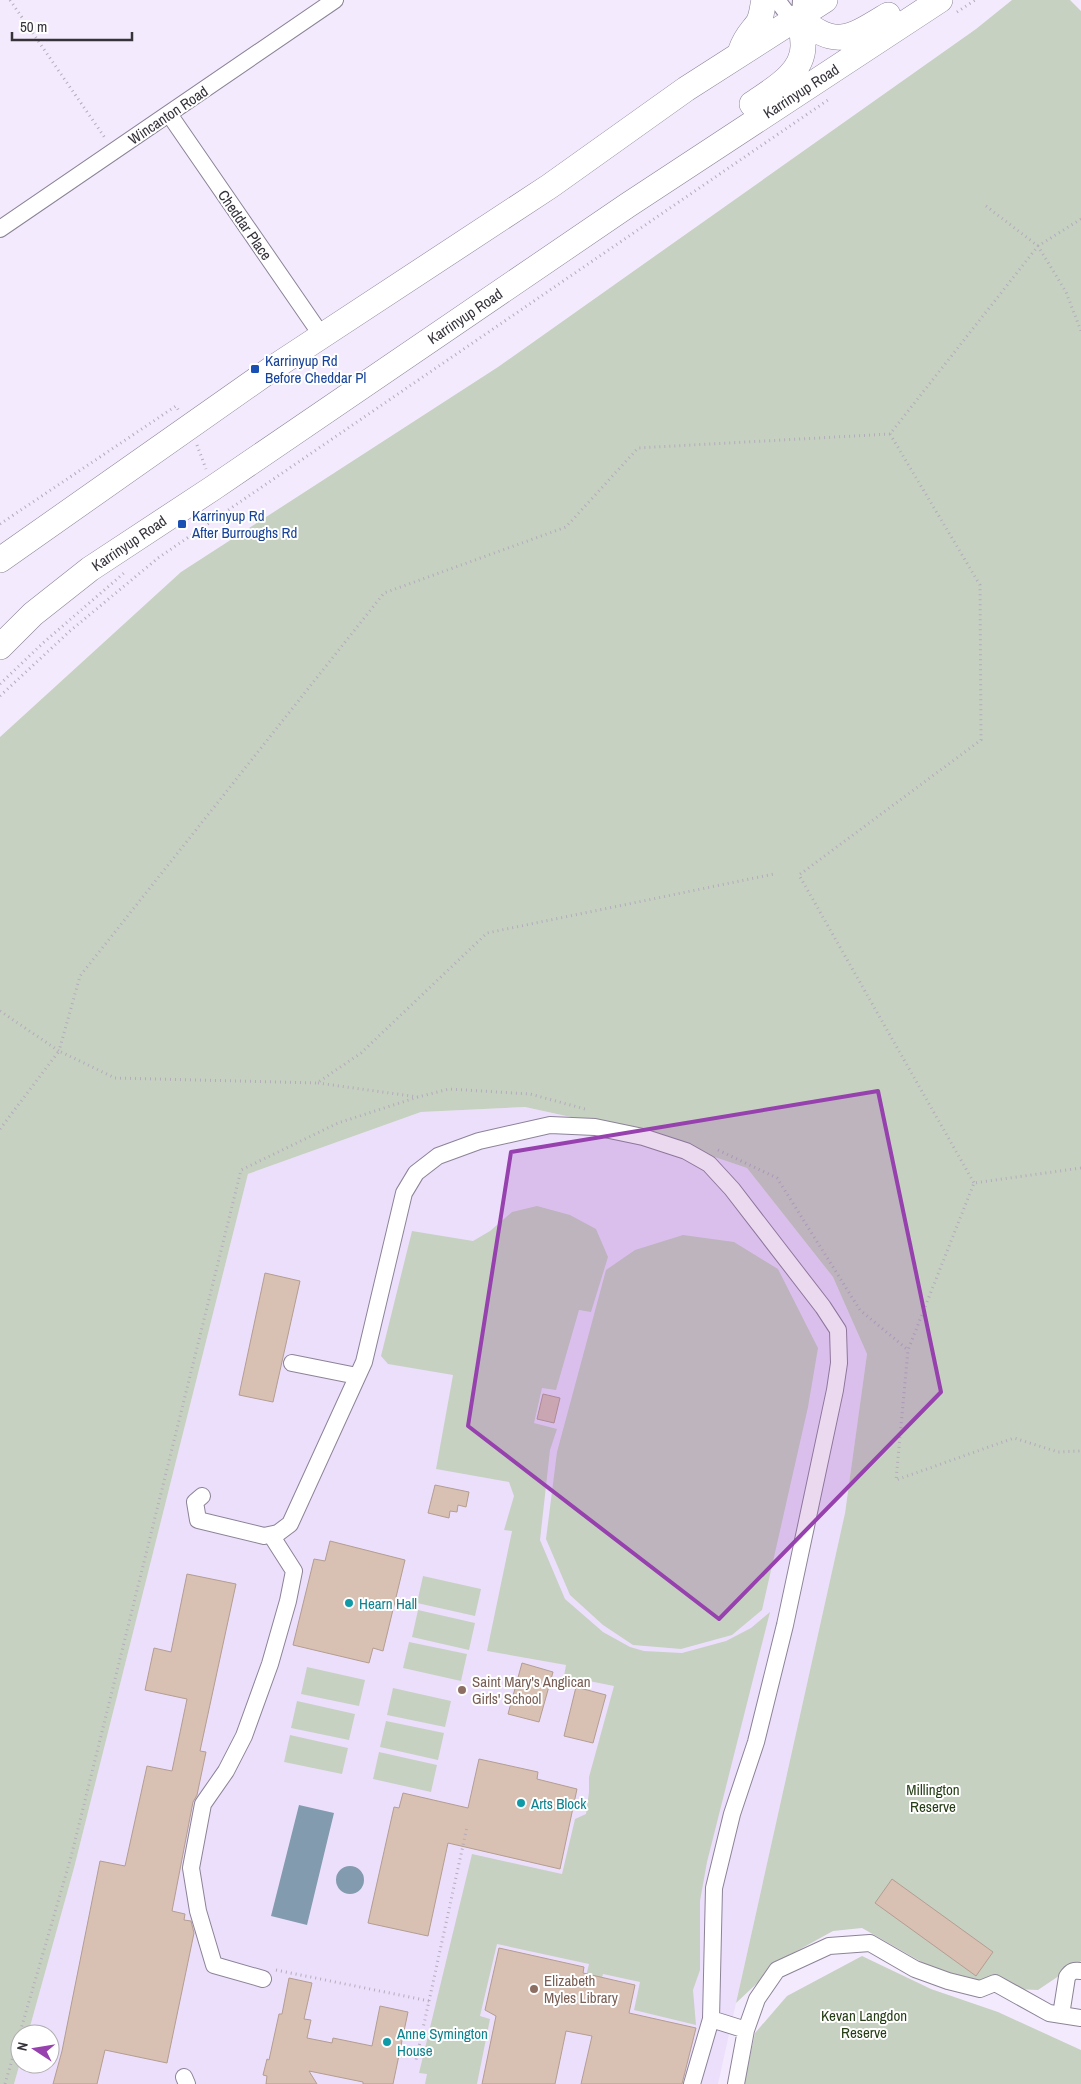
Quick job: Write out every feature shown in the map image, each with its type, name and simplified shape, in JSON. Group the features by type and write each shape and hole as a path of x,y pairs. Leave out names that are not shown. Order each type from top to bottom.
{"highway":[{"path":"739,54 746,36 758,23 764,0"},
{"path":"0,560 189,426 550,186 800,9 825,0"},
{"path":"800,9 813,29 825,36 837,37 856,34 913,0"},
{"name":"Karrinyup Road","path":"0,647 33,614 90,569 214,488 628,205 945,8"},
{"path":"628,205 710,134 778,86 799,66 803,45 800,9"}],"street":[{"name":"Wincanton Road","path":"0,228 335,0"},
{"path":"777,0 786,12 800,9"},
{"name":"Cheddar Place","path":"169,114 322,336"},
{"path":"202,1496 195,1502 198,1520 264,1536 278,1533 290,1524 364,1362 404,1194 416,1173 438,1156 479,1141 550,1125 595,1127 643,1137 686,1152 709,1164 732,1189 838,1330 839,1363 835,1390 785,1625 756,1742 732,1814 714,1888 710,1991 711,2019 692,2084"},
{"path":"292,1363 357,1376"},
{"path":"266,1974 214,1965 198,1911 192,1868 203,1804 226,1771 244,1736 270,1664 288,1601 294,1571 271,1535"},
{"path":"736,2084 746,2030 757,1999 777,1970 830,1946 870,1943 915,1969 948,1981 980,1989 995,1983 1049,2013 1081,2018"},
{"path":"1061,2015 1067,1977 1074,1970 1081,1971"},
{"path":"711,2019 746,2030"}],"path":[{"path":"10,0 114,151"},
{"path":"945,8 975,0"},
{"path":"0,696 70,631 158,558 835,95"},
{"path":"986,206 1038,246 1066,292 1081,331"},
{"path":"0,1129 59,1051 80,976 384,593 566,527 638,448 890,434 1038,246 1081,219"},
{"path":"0,524 176,406 189,426 214,488 226,511"},
{"path":"890,434 980,585 981,740 799,875 974,1183"},
{"path":"318,1083 361,1053 487,933 774,874"},
{"path":"0,1011 59,1051 115,1078 318,1083 418,1097"},
{"path":"5,2084 71,1857 241,1170 338,1123 449,1089 530,1094 594,1112"},
{"path":"714,1148 777,1178 860,1310 908,1350"},
{"path":"974,1183 1081,1168"},
{"path":"974,1183 908,1350 896,1480 1014,1438 1058,1452 1081,1451"},
{"path":"416,2060 467,1827"},
{"path":"266,1974 429,2001"}],"highlighted area":[{"path":"878,1091 941,1392 719,1619 468,1426 511,1152"}],"shaded area":[{"name":"Saint Mary's Anglican Girls' School","path":"525,1107 645,1133 747,1168 833,1277 867,1354 845,1513 718,2084 14,2084 17,2074 60,2074 60,2024 31,2024 74,1868 248,1174 421,1112"}],"green space":[{"name":"Millington Reserve","path":"1012,0 1070,0 1081,11 1081,1961 1038,1990 988,1988 946,1976 862,1928 833,1931 784,1958 736,2003 845,1513 867,1354 833,1277 747,1168 644,1133 525,1107 421,1112 248,1174 74,1868 31,2024 10,2024 10,2074 17,2074 14,2084 0,2084 0,737 181,572 498,367 976,29"},
{"path":"537,1206 570,1215 596,1229 608,1257 591,1312 579,1310 556,1390 542,1388 534,1423 557,1429 550,1450 540,1540 565,1599 603,1632 630,1647 644,1651 682,1653 726,1641 751,1628 770,1612 707,1862 700,1901 700,1970 693,1990 696,2025 634,2010 640,1982 603,1974 597,1996 582,1992 589,1964 497,1944 480,2016 490,2019 477,2084 425,2084 427,2074 419,2073 472,1854 562,1874 575,1819 586,1814 589,1777 614,1686 564,1676 566,1665 487,1651 512,1531 504,1530 514,1496 509,1482 436,1469 453,1375 388,1364 381,1356 412,1231 473,1241 490,1231 512,1212"},
{"path":"683,1235 734,1242 778,1269 818,1348 808,1407 762,1610 732,1635 681,1649 633,1645 603,1625 570,1595 546,1539 557,1452 606,1270 635,1250"},
{"path":"423,1576 481,1589 475,1616 417,1603"},
{"path":"418,1610 475,1623 469,1650 412,1637"},
{"path":"409,1642 467,1654 461,1681 403,1668"},
{"path":"307,1667 365,1680 359,1706 301,1694"},
{"path":"393,1688 451,1701 445,1727 387,1715"},
{"path":"297,1701 355,1714 349,1740 291,1728"},
{"path":"386,1721 444,1733 438,1760 380,1747"},
{"path":"290,1735 348,1748 342,1774 284,1762"},
{"path":"379,1752 437,1765 431,1792 373,1779"},
{"name":"Kevan Langdon Reserve","path":"862,1956 931,1989 998,2012 1081,2050 1081,2084 744,2084 755,2033 787,1996"}],"water":[{"path":"299,1805 334,1813 307,1925 271,1916"},
{"path":"350,1866 360,1870 364,1880 360,1890 350,1894 340,1890 336,1880 340,1870"}],"building":[{"path":"265,1273 300,1281 273,1402 239,1395"},
{"path":"543,1394 560,1398 554,1423 537,1419"},
{"path":"435,1485 469,1492 466,1507 458,1505 457,1512 450,1511 449,1518 428,1513"},
{"name":"Hearn Hall","path":"330,1541 405,1560 383,1651 373,1648 369,1663 293,1645 314,1559 325,1561"},
{"path":"187,1574 236,1584 200,1751 206,1752 197,1795 193,1802 172,1911 185,1914 184,1920 191,1921 194,1933 167,2063 105,2050 97,2084 53,2084 56,2074 60,2074 60,2058 100,1861 125,1866 147,1766 172,1771 187,1699 145,1690 154,1648 171,1652"},
{"path":"522,1663 553,1672 539,1722 508,1714"},
{"path":"576,1687 606,1695 593,1743 564,1736"},
{"path":"479,1759 538,1772 537,1779 577,1789 560,1869 448,1843 428,1936 368,1923 394,1807 399,1808 403,1793 468,1808"},
{"path":"892,1879 993,1952 976,1976 875,1903"},
{"path":"499,1948 584,1967 583,1973 635,1985 629,2013 696,2028 682,2084 581,2084 592,2036 566,2031 555,2084 482,2084 496,2016 485,2010"},
{"path":"289,1978 312,1983 304,2019 311,2020 307,2038 332,2043 333,2038 372,2046 380,2006 408,2012 393,2084 363,2084 363,2082 309,2071 317,2084 266,2084 267,2076 263,2075 267,2059 269,2060 279,2014 282,2014"}],"place":[{"name":"Karrinyup Rd Before Cheddar Pl","path":"255,369"},
{"name":"Karrinyup Rd After Burroughs Rd","path":"182,524"},
{"name":"Hearn Hall","path":"349,1603"},
{"name":"Saint Mary's Anglican Girls' School","path":"462,1690"},
{"name":"Arts Block","path":"521,1803"},
{"name":"Elizabeth Myles Library","path":"534,1989"},
{"name":"Anne Symington House","path":"387,2042"}]}
